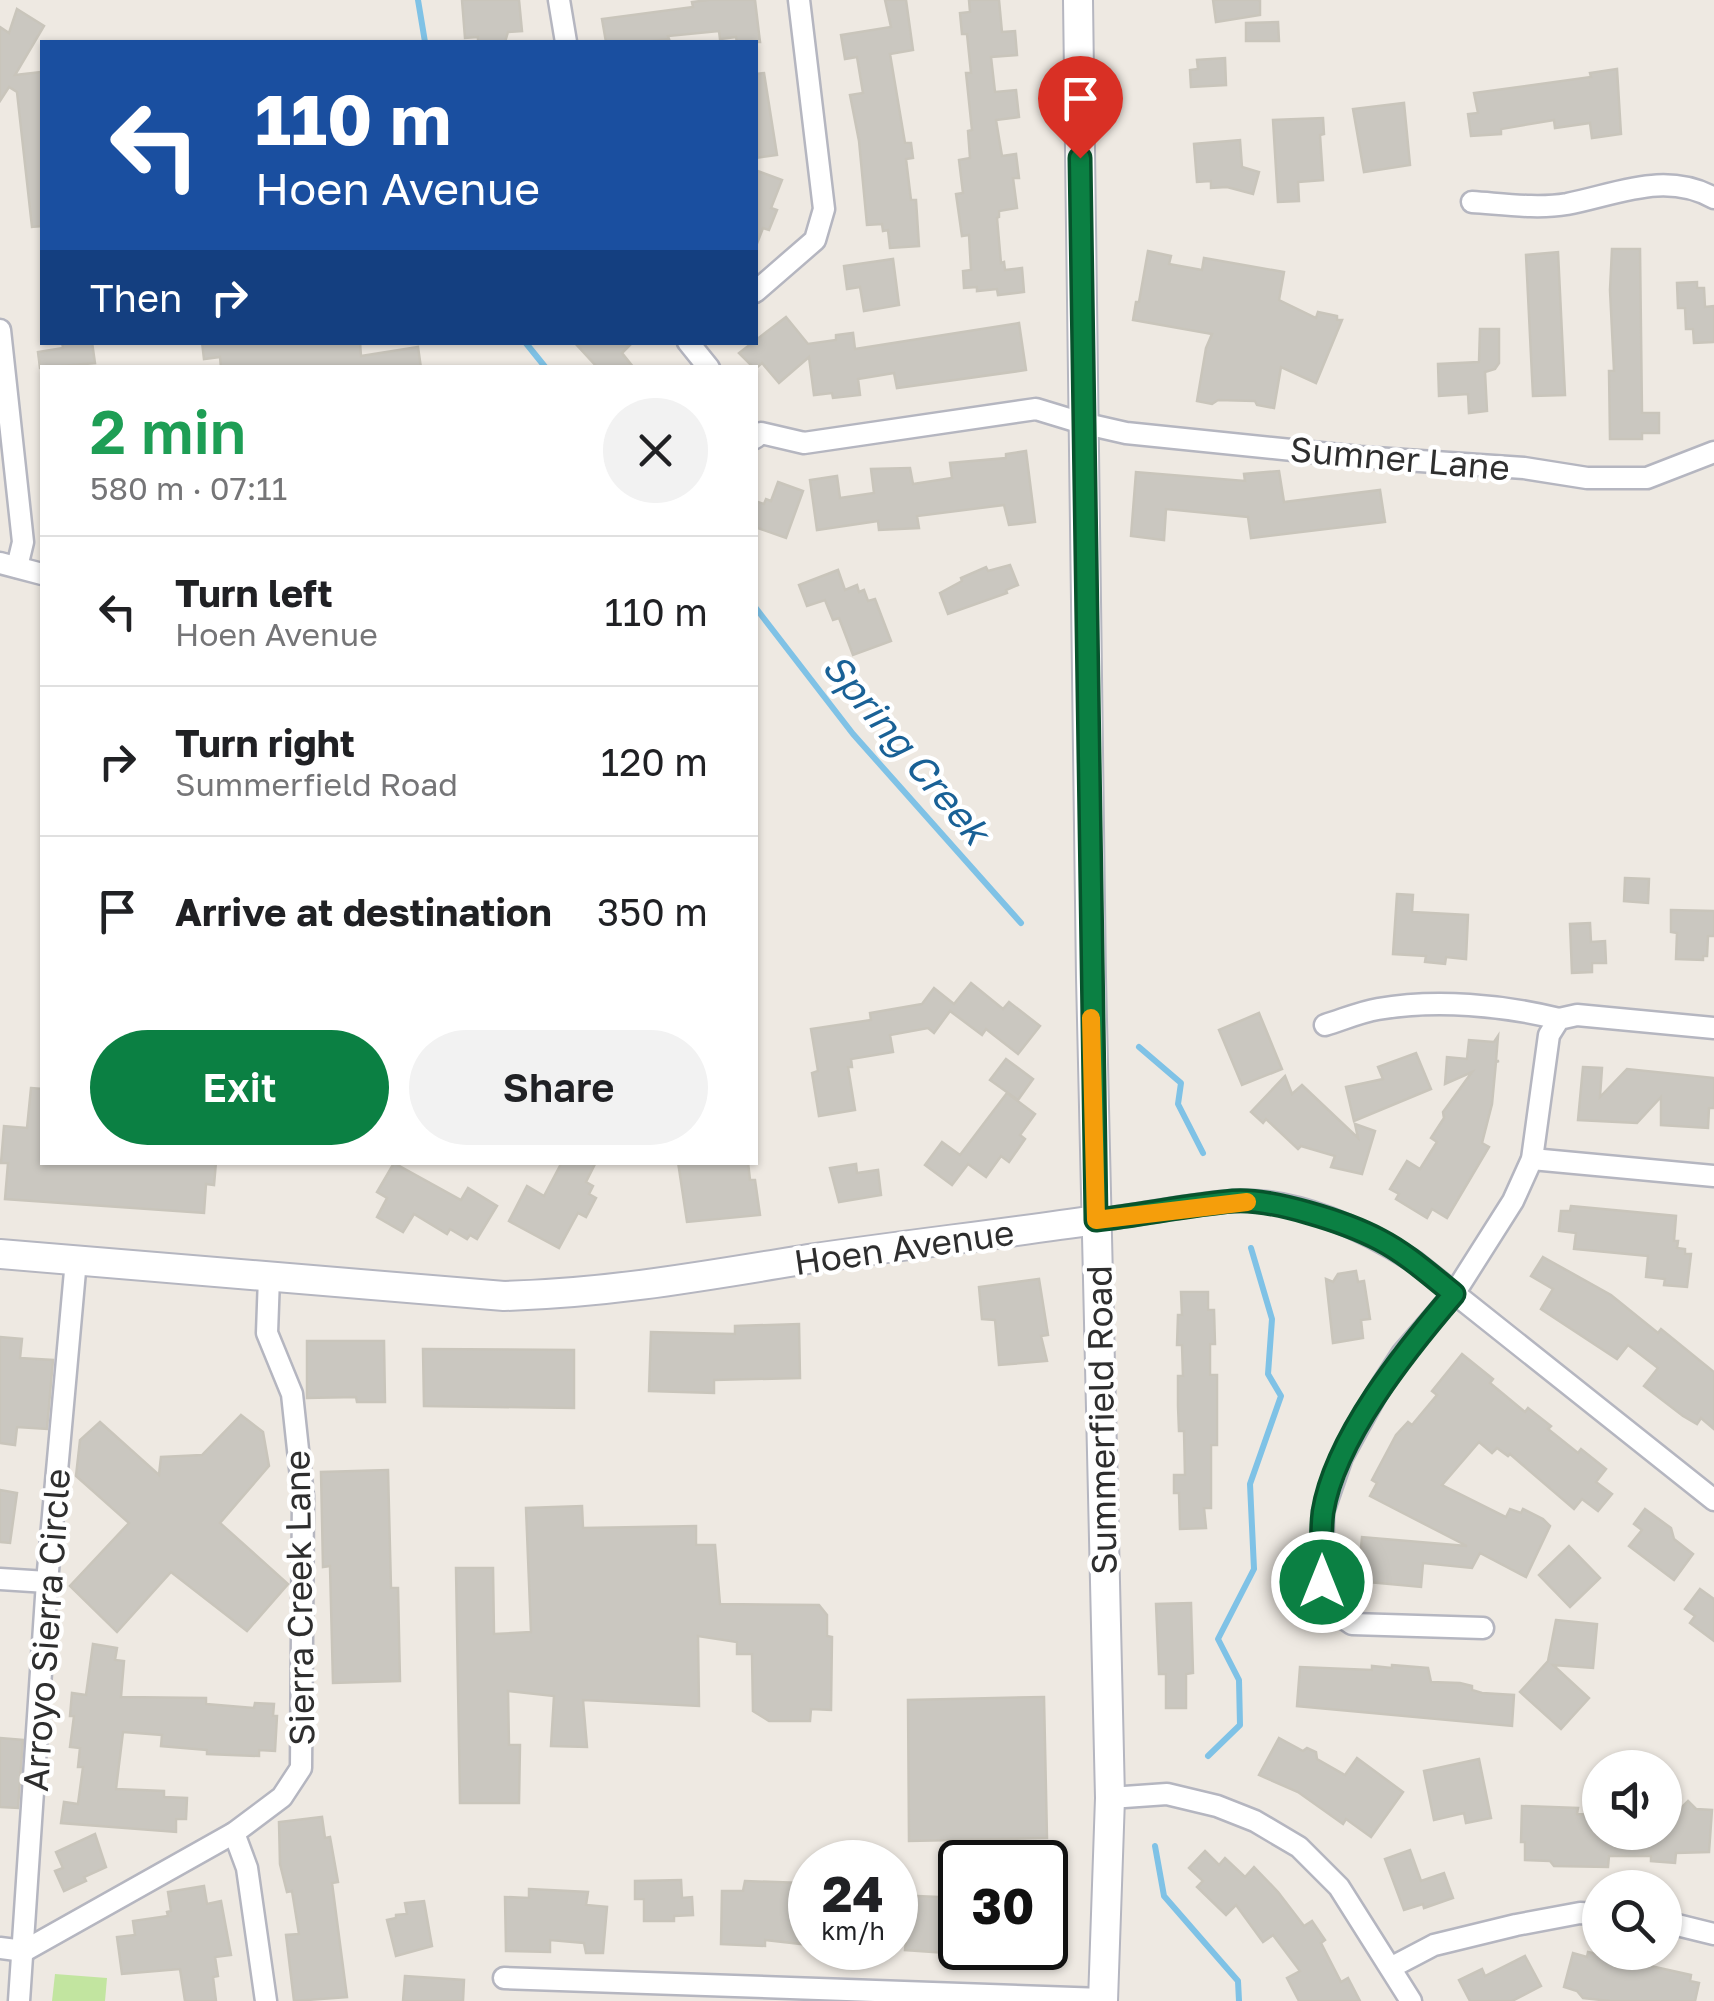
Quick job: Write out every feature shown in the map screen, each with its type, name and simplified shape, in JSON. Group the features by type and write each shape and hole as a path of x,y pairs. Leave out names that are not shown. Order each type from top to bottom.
{"street":[{"path":"559,0 566,40"},
{"path":"758,289 815,240 824,210 799,0"},
{"name":"Summerfield Road","path":"1078,0 1096,1220 1110,1798 1103,2000"},
{"path":"1472,202 1564,204 1648,185 1679,185 1714,198"},
{"path":"0,330 23,542 8,565 40,573"},
{"name":"Sumner Lane","path":"758,432 804,444 1036,409 1126,433 1360,457 1524,468 1587,478 1647,478 1714,452"},
{"path":"1325,1026 1378,1009 1432,1005 1524,1010 1560,1019 1577,1015 1714,1028"},
{"path":"1483,1628 1352,1624 1330,1609 1322,1582 1323,1512 1342,1457 1402,1354 1454,1294 1500,1226 1532,1160 1550,1034 1560,1019"},
{"path":"1532,1160 1714,1176"},
{"name":"Hoen Avenue","path":"0,1254 504,1296 554,1294 632,1288 811,1259 1236,1201 1266,1203 1377,1238 1415,1262 1714,1500"},
{"name":"Arroyo Sierra Circle","path":"19,2001 47,1582 76,1260"},
{"name":"Sierra Creek Lane","path":"24,1951 234,1833 282,1797 301,1768 303,1496 292,1394 268,1333 269,1277"},
{"path":"0,1578 47,1582"},
{"path":"1110,1798 1167,1794 1200,1802 1255,1821 1299,1846 1339,1887 1412,2001"},
{"path":"234,1833 247,1868 266,2001"},
{"path":"1392,1966 1434,1945 1516,1924 1582,1913"},
{"path":"1682,1926 1714,1934"},
{"path":"0,1948 24,1951"},
{"path":"504,1978 1103,2000"}],"green space":[{"path":"55,1974 107,1978 105,2001 52,2001"}],"building":[{"path":"462,0 519,0 522,31 508,32 506,40 465,38"},
{"path":"755,0 760,42 736,37 720,39 719,31 661,40 606,40 602,19 693,7 692,2"},
{"path":"885,0 906,0 913,50 890,54 905,143 911,143 913,158 906,159 911,200 916,200 919,246 890,248 888,230 883,231 882,224 867,225 850,95 863,93 857,57 845,59 841,35 891,27"},
{"path":"969,0 999,0 1002,32 1015,31 1017,55 991,57 995,92 1016,90 1019,117 996,120 1002,156 1016,154 1019,178 1013,178 1017,208 999,211 997,218 1001,263 1004,262 1005,270 1022,268 1024,292 998,295 997,289 964,288 963,271 971,270 969,235 962,236 956,194 963,193 959,160 970,158 968,131 972,130 966,73 971,73 967,34 962,34 960,13 970,12"},
{"path":"1213,0 1260,0 1260,15 1216,22"},
{"path":"17,9 44,26 15,75 40,72 40,226 32,227 17,92 9,87 0,101 0,27 9,33"},
{"path":"1278,22 1279,41 1246,41 1246,23"},
{"path":"1225,58 1226,85 1191,87 1190,70 1198,69 1197,60"},
{"path":"1617,69 1621,134 1592,138 1590,123 1555,128 1554,120 1501,129 1501,134 1471,136 1468,114 1478,113 1474,93 1591,77 1590,73"},
{"path":"764,73 777,155 758,158 758,74"},
{"path":"1404,103 1410,165 1364,172 1353,109"},
{"path":"1323,118 1323,180 1298,182 1299,201 1278,202 1273,120"},
{"path":"1240,140 1242,167 1259,172 1253,194 1227,187 1211,188 1211,181 1197,182 1194,144"},
{"path":"758,171 782,180 771,208 777,210 769,230 763,228 758,241"},
{"path":"1612,249 1640,249 1642,413 1659,413 1659,433 1642,433 1642,439 1610,439 1609,371 1614,371"},
{"path":"1148,251 1171,256 1169,264 1202,270 1204,258 1284,272 1279,300 1316,318 1318,312 1342,320 1316,383 1281,367 1274,408 1257,405 1255,401 1197,401 1212,334 1133,320"},
{"path":"1558,252 1565,395 1533,396 1526,255"},
{"path":"893,259 899,305 864,311 860,287 847,289 844,266"},
{"path":"1697,282 1697,288 1704,288 1705,307 1714,306 1714,342 1694,343 1693,329 1686,329 1685,308 1678,308 1677,283"},
{"path":"786,317 808,344 853,333 855,349 1019,323 1026,370 897,388 894,373 858,379 860,395 833,398 832,393 814,395 809,357 779,383 762,363 751,365 739,353 749,345 758,345 758,338"},
{"path":"1480,329 1499,329 1499,363 1485,372 1487,411 1469,413 1468,394 1439,396 1438,364 1479,362"},
{"path":"62,345 92,345 95,363 40,368 38,352 63,348"},
{"path":"202,345 360,345 361,356 418,347 421,365 221,365 220,357 204,359"},
{"path":"577,345 630,345 622,353 632,365 595,365"},
{"path":"1026,451 1035,522 1009,525 1004,505 917,516 919,528 879,530 878,521 817,530 810,480 837,476 840,498 874,493 871,469 910,468 913,484 952,478 950,463 1006,458 1006,454"},
{"path":"1279,471 1284,502 1380,490 1385,522 1251,538 1248,517 1166,509 1164,540 1131,536 1136,472 1245,481 1244,474"},
{"path":"778,482 803,491 786,538 758,528 758,502 771,501"},
{"path":"1010,565 1018,585 1006,590 1007,593 948,614 940,593 986,567 988,571"},
{"path":"838,570 845,590 857,585 868,601 875,599 891,641 853,655 839,618 833,620 825,600 807,606 799,585"},
{"path":"1625,878 1649,879 1648,903 1624,901"},
{"path":"1397,894 1413,895 1412,912 1468,915 1466,959 1446,957 1445,964 1425,962 1426,956 1393,954"},
{"path":"1671,910 1714,911 1714,936 1708,936 1707,956 1703,960 1676,959 1677,933 1671,932"},
{"path":"1590,923 1591,942 1605,941 1606,963 1592,963 1592,972 1572,973 1570,924"},
{"path":"971,983 1003,1009 1009,1002 1040,1026 1018,1054 986,1029 982,1035 950,1011 934,1033 928,1028 890,1035 893,1052 851,1059 852,1067 848,1067 855,1110 819,1116 812,1073 818,1071 811,1029 871,1020 870,1013 922,1004 934,988 954,1004"},
{"path":"1259,1013 1282,1069 1242,1085 1219,1030"},
{"path":"1498,1036 1499,1061 1482,1143 1489,1147 1447,1218 1432,1209 1427,1218 1396,1199 1399,1194 1390,1189 1407,1161 1420,1169 1437,1142 1431,1138 1444,1118 1443,1112 1472,1072 1445,1084 1447,1057 1467,1059 1469,1040 1494,1042"},
{"path":"1416,1053 1431,1089 1354,1121 1346,1087 1383,1079 1378,1067"},
{"path":"1006,1059 1033,1079 1018,1100 990,1080"},
{"path":"1583,1067 1602,1068 1600,1097 1627,1069 1714,1078 1714,1108 1709,1108 1708,1128 1661,1125 1661,1097 1637,1123 1578,1120"},
{"path":"1285,1076 1292,1094 1302,1085 1358,1138 1355,1124 1375,1131 1362,1174 1331,1167 1335,1156 1301,1146 1298,1149 1266,1119 1263,1123 1251,1112"},
{"path":"31,1088 40,1089 40,1165 216,1165 214,1185 206,1184 204,1213 5,1199 8,1163 1,1163 4,1126 27,1128"},
{"path":"1007,1093 1035,1114 1020,1135 1025,1139 1009,1162 1001,1156 986,1177 968,1164 952,1185 925,1165 942,1142 960,1155"},
{"path":"856,1164 857,1173 878,1170 881,1195 839,1202 830,1168"},
{"path":"393,1165 398,1165 461,1200 468,1188 497,1206 477,1239 470,1235 467,1239 450,1229 447,1234 414,1214 403,1232 377,1217 387,1198 377,1192"},
{"path":"560,1165 594,1165 586,1182 593,1186 589,1194 596,1198 586,1217 578,1213 559,1248 509,1221 527,1186 544,1196"},
{"path":"678,1165 748,1165 750,1180 755,1180 760,1215 687,1222"},
{"path":"1571,1206 1676,1216 1674,1241 1678,1241 1677,1248 1691,1254 1687,1287 1664,1285 1665,1279 1646,1277 1648,1256 1574,1249 1576,1233 1559,1231 1561,1211 1570,1211"},
{"path":"1543,1257 1611,1295 1714,1372 1714,1429 1701,1418 1697,1424 1683,1416 1644,1386 1658,1368 1628,1345 1617,1359 1541,1309 1553,1289 1531,1276"},
{"path":"1356,1271 1358,1282 1364,1281 1370,1319 1361,1320 1363,1338 1333,1343 1326,1279 1333,1282 1338,1274"},
{"path":"1039,1279 1048,1335 1041,1336 1047,1361 999,1365 995,1320 982,1319 979,1287"},
{"path":"1181,1292 1208,1292 1208,1310 1214,1310 1215,1344 1210,1344 1210,1375 1217,1375 1217,1445 1211,1445 1211,1508 1204,1508 1206,1528 1180,1529 1179,1493 1174,1493 1174,1475 1185,1475 1184,1431 1179,1431 1178,1406 1178,1376 1183,1376 1182,1345 1177,1345"},
{"path":"799,1324 800,1378 714,1380 714,1393 649,1391 651,1332 735,1334 735,1326"},
{"path":"0,1337 22,1339 20,1358 53,1360 47,1429 17,1427 15,1445 0,1443"},
{"path":"307,1341 384,1341 385,1402 357,1402 356,1397 307,1398"},
{"path":"423,1349 574,1350 574,1408 424,1406"},
{"path":"1462,1354 1525,1412 1528,1408 1578,1453 1581,1449 1606,1469 1596,1482 1612,1494 1598,1511 1582,1499 1574,1509 1510,1454 1497,1448 1492,1453 1479,1442 1442,1485 1506,1517 1510,1509 1521,1513 1523,1509 1550,1526 1526,1577 1480,1553 1472,1568 1423,1563 1421,1587 1358,1581 1362,1537 1467,1546 1370,1496 1377,1483 1372,1480 1396,1435 1408,1422 1412,1425 1437,1395 1432,1391"},
{"path":"241,1415 263,1432 269,1466 220,1523 288,1584 247,1631 171,1572 117,1632 70,1586 129,1523 76,1476 80,1440 100,1422 159,1475 161,1457 202,1455"},
{"path":"388,1470 391,1588 398,1588 400,1681 333,1683 330,1566 323,1567 321,1472"},
{"path":"0,1490 17,1493 10,1543 0,1542"},
{"path":"582,1506 583,1528 696,1526 696,1545 715,1545 720,1604 819,1605 827,1615 827,1636 832,1637 831,1710 811,1709 810,1721 769,1721 753,1711 752,1654 737,1654 737,1642 698,1636 699,1706 583,1700 587,1747 551,1746 554,1696 508,1691 509,1745 520,1745 519,1803 460,1803 456,1568 493,1568 494,1634 531,1632 526,1508"},
{"path":"1645,1509 1671,1528 1674,1539 1693,1554 1674,1580 1629,1546 1642,1530 1634,1524"},
{"path":"1569,1546 1600,1578 1570,1607 1539,1575"},
{"path":"1700,1589 1714,1599 1714,1641 1690,1623 1695,1616 1685,1609"},
{"path":"1191,1603 1193,1673 1186,1674 1186,1708 1166,1708 1166,1674 1159,1674 1156,1604"},
{"path":"1556,1620 1597,1624 1593,1668 1553,1665 1589,1698 1561,1729 1520,1692 1548,1661"},
{"path":"93,1644 117,1648 115,1660 124,1661 121,1697 206,1698 206,1704 254,1708 255,1703 274,1704 275,1751 259,1750 259,1756 207,1754 207,1750 161,1746 162,1735 123,1732 116,1789 164,1791 164,1797 187,1798 186,1819 176,1819 176,1832 61,1823 64,1802 78,1804 83,1767 78,1767 80,1748 70,1747 72,1693 86,1695"},
{"path":"1372,1666 1428,1668 1431,1682 1460,1683 1482,1693 1514,1695 1512,1726 1297,1706 1300,1667 1372,1670"},
{"path":"1044,1697 1047,1838 909,1840 908,1700"},
{"path":"0,1738 23,1740 18,1808 0,1807"},
{"path":"1279,1738 1303,1751 1307,1748 1316,1752 1317,1759 1345,1775 1357,1758 1403,1792 1371,1837 1346,1819 1343,1824 1298,1792 1259,1775"},
{"path":"1479,1759 1491,1818 1466,1823 1464,1813 1434,1820 1424,1771"},
{"path":"1688,1801 1696,1809 1712,1810 1709,1852 1676,1853 1675,1863 1651,1861 1651,1856 1609,1856 1608,1867 1554,1866 1550,1861 1525,1860 1522,1806 1578,1808 1577,1814 1582,1814 1582,1850 1682,1850 1682,1807"},
{"path":"322,1817 338,1882 332,1883 347,1997 294,2001 286,1935 299,1934 292,1891 287,1892 280,1864 279,1822"},
{"path":"95,1834 106,1867 64,1891 55,1871 63,1868 56,1852"},
{"path":"1410,1850 1421,1881 1444,1873 1453,1898 1404,1910 1385,1859"},
{"path":"1205,1851 1219,1865 1225,1858 1245,1877 1254,1867 1304,1926 1312,1921 1325,1940 1321,1943 1341,1982 1348,1978 1360,2001 1299,2001 1287,1978 1300,1971 1273,1935 1263,1942 1236,1905 1226,1915 1197,1887 1203,1881 1189,1868"},
{"path":"681,1880 682,1898 692,1897 693,1915 674,1916 674,1921 644,1921 644,1899 635,1899 635,1881"},
{"path":"745,1881 788,1882 788,1943 765,1940 765,1946 721,1944 722,1891 743,1891"},
{"path":"204,1886 207,1904 221,1901 231,1955 215,1957 216,2001 185,2001 180,1969 122,1974 117,1937 135,1935 133,1921 168,1916 168,1892"},
{"path":"529,1889 588,1892 586,1905 607,1907 603,1953 586,1953 584,1943 550,1940 550,1952 506,1951 505,1897 529,1898"},
{"path":"918,1896 938,1897 938,1952 918,1951"},
{"path":"424,1901 432,1946 396,1956 387,1920 407,1914 405,1903"},
{"path":"1573,1953 1582,1956 1582,1970 1669,1970 1691,1975 1690,1981 1699,1983 1695,2001 1583,1998 1577,1991 1564,1987"},
{"path":"1525,1956 1541,1986 1512,2001 1470,2001 1459,1980 1482,1969 1485,1976"},
{"path":"405,1976 464,1980 463,2001 403,2001"}],"waterway":[{"name":"Spring Creek","path":"418,0 425,40"},
{"name":"Spring Creek","path":"527,345 544,365"},
{"name":"Spring Creek","path":"758,611 853,734 1021,923"},
{"name":"Spring Creek","path":"1139,1047 1181,1083 1178,1104 1203,1153"},
{"name":"Spring Creek","path":"1208,1756 1240,1725 1239,1680 1218,1639 1254,1569 1250,1484 1281,1396 1268,1374 1272,1319 1251,1248"},
{"name":"Spring Creek","path":"1155,1846 1164,1896 1238,1981 1239,2001"}],"slow traffic":[{"path":"1091,1018 1096,1220 1247,1202"}],"route":[{"path":"1080,158 1096,1220 1236,1201 1266,1203 1377,1238 1454,1294 1402,1354 1342,1457 1323,1512 1322,1582"}]}
